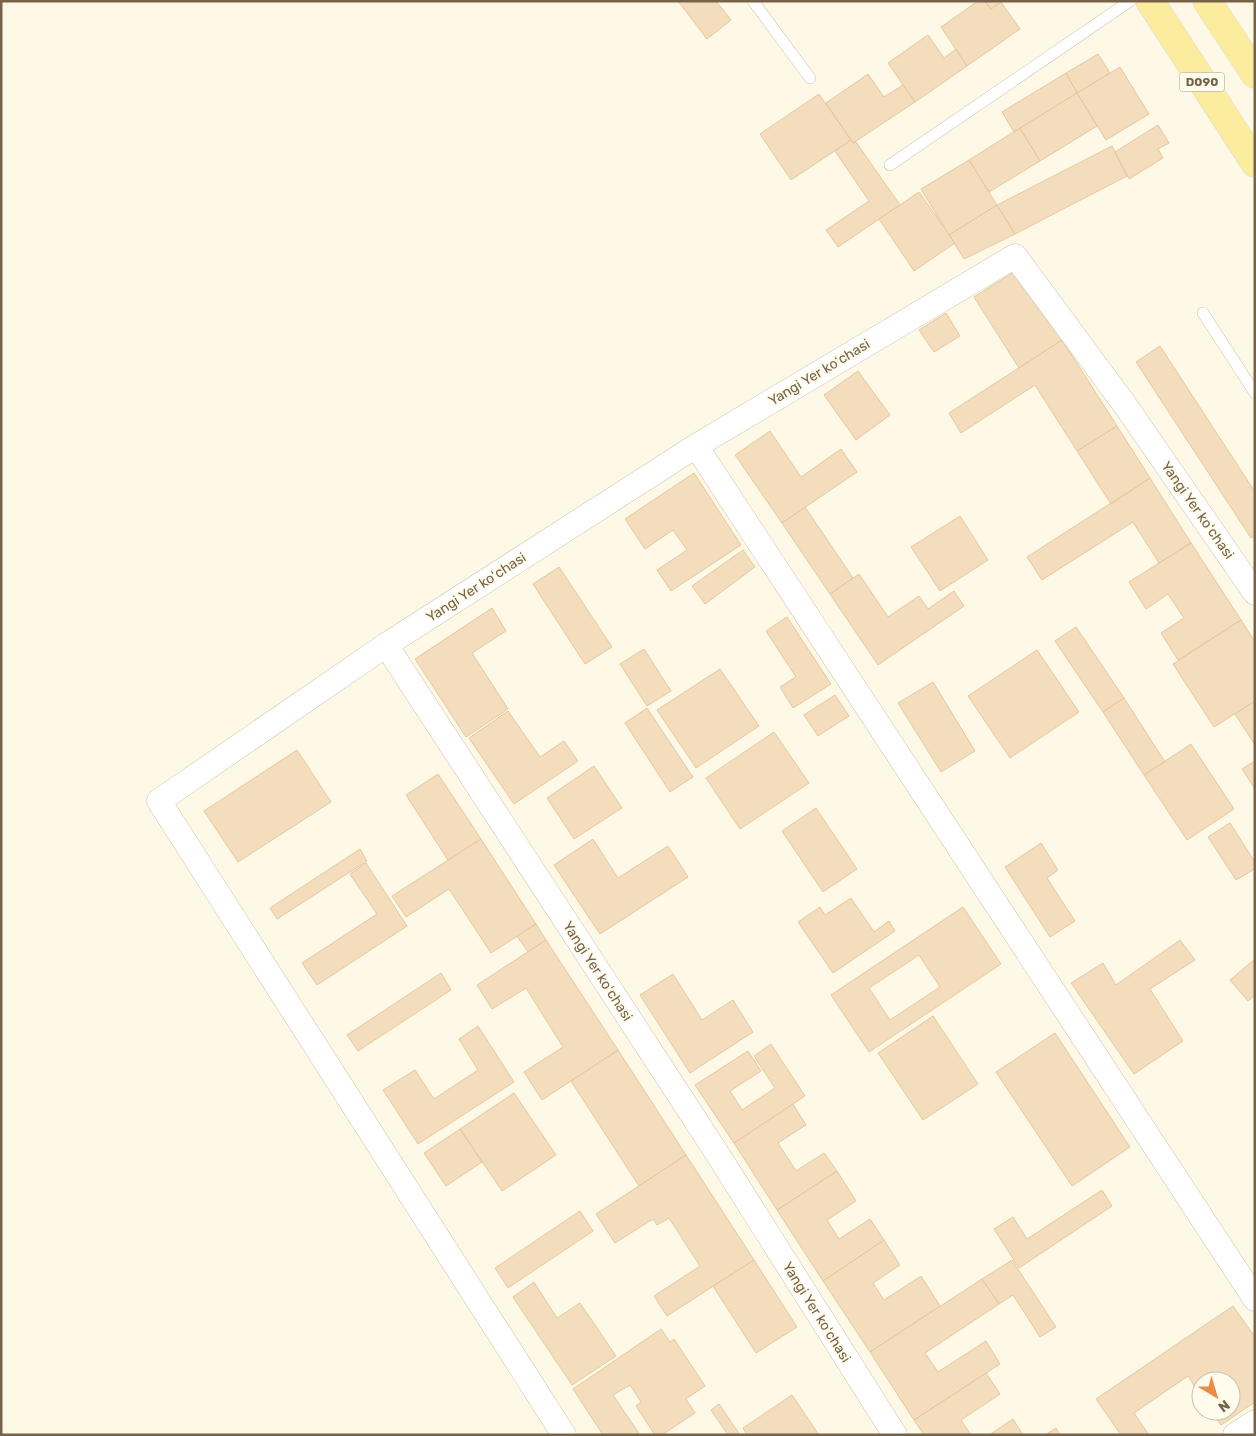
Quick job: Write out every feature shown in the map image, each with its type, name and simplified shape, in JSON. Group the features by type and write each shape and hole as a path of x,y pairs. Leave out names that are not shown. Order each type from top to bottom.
{"main road":[{"name":"D090","path":"1150,1 1255,164"},
{"path":"1207,1 1255,74"}],"street":[{"name":"Yangi Yer koʻchasi","path":"895,1435 707,1139 386,645 696,446 1014,256 1125,405 1255,592"},
{"path":"696,446 1255,1298"},
{"path":"386,645 159,800 564,1435"},
{"path":"1235,1435 1255,1422"}],"lane":[{"path":"753,1 810,78"},
{"path":"890,165 1130,1"},
{"path":"1203,313 1255,393"}],"building":[{"path":"678,1 716,1 731,20 707,39"},
{"path":"978,1 985,1 991,9 1001,2 1020,29 967,66 941,27"},
{"path":"985,1 1002,1 991,9"},
{"path":"928,35 944,58 956,49 967,66 915,102 888,63"},
{"path":"1098,54 1110,73 1077,93 1066,73"},
{"path":"1120,67 1149,114 1106,140 1077,93"},
{"path":"1066,73 1077,93 1014,132 1002,112"},
{"path":"868,74 884,97 903,85 915,102 853,143 826,103"},
{"path":"1077,93 1097,126 1040,161 1020,128"},
{"path":"819,94 851,140 791,180 760,134"},
{"path":"1158,125 1169,143 1158,149 1163,158 1129,179 1115,152"},
{"path":"1020,128 1040,161 989,192 969,160"},
{"path":"851,140 853,143 856,142 900,205 838,247 826,230 869,201 835,151"},
{"path":"1112,146 1127,176 1015,234 997,205"},
{"path":"969,160 997,205 949,235 921,189"},
{"path":"919,192 955,243 914,271 879,219"},
{"path":"997,205 1015,234 964,259 949,235"},
{"path":"1017,270 1062,340 1019,368 974,297"},
{"path":"946,313 960,336 934,352 919,330"},
{"path":"1062,340 1117,426 1077,451 1035,385 961,433 949,413"},
{"path":"1160,346 1255,492 1255,536 1251,538 1136,362"},
{"path":"858,371 890,415 856,440 824,395"},
{"path":"1117,426 1150,478 1111,504 1077,451"},
{"path":"770,431 801,477 841,449 857,472 782,523 735,455"},
{"path":"694,473 741,545 671,591 657,570 687,550 673,530 645,549 625,519"},
{"path":"1150,478 1191,543 1159,563 1133,522 1042,580 1027,557"},
{"path":"805,507 853,578 830,594 782,523"},
{"path":"960,516 988,560 940,591 911,547"},
{"path":"1191,543 1241,620 1178,660 1161,633 1184,618 1168,594 1146,609 1129,582"},
{"path":"743,550 755,567 705,604 692,586"},
{"path":"559,567 612,647 585,664 533,584"},
{"path":"859,574 888,617 919,596 928,609 954,591 964,606 878,665 830,594"},
{"path":"492,608 506,631 472,653 508,709 466,737 415,659"},
{"path":"787,617 831,684 793,708 780,687 796,677 766,631"},
{"path":"1241,620 1255,642 1255,701 1214,727 1173,664"},
{"path":"1076,627 1124,698 1103,712 1055,641"},
{"path":"644,649 671,691 647,706 620,664"},
{"path":"1037,650 1079,712 1010,758 968,696"},
{"path":"720,669 759,726 696,768 657,710"},
{"path":"933,682 975,751 941,772 898,703"},
{"path":"835,695 849,716 818,736 804,715"},
{"path":"1124,698 1165,762 1144,775 1103,712"},
{"path":"1255,701 1255,745 1235,714"},
{"path":"647,708 693,777 670,792 625,723"},
{"path":"508,711 540,757 564,741 578,761 514,804 469,738"},
{"path":"774,732 809,783 740,829 706,778"},
{"path":"1191,744 1234,809 1187,840 1144,775"},
{"path":"297,750 331,802 238,862 204,811"},
{"path":"1255,761 1255,789 1242,769"},
{"path":"594,766 622,808 574,839 547,798"},
{"path":"438,774 481,839 448,860 406,795"},
{"path":"816,808 857,869 823,892 782,831"},
{"path":"1230,823 1255,862 1255,869 1236,880 1208,837"},
{"path":"481,839 536,924 491,953 449,889 406,917 392,896"},
{"path":"593,839 618,878 668,846 688,877 600,934 554,865"},
{"path":"1041,843 1058,870 1047,878 1075,921 1050,937 1005,867"},
{"path":"360,849 367,861 277,919 270,908"},
{"path":"366,863 407,926 317,985 302,963 377,914 350,874"},
{"path":"851,898 874,932 889,921 895,931 833,973 798,922 820,907 825,915"},
{"path":"963,907 1001,964 869,1052 831,995","holes":["919,955 940,987 890,1020 869,988"]},
{"path":"536,924 546,940 528,952 517,936"},
{"path":"546,940 618,1050 542,1100 524,1072 563,1047 526,988 492,1009 477,985"},
{"path":"1180,940 1195,960 1150,989 1183,1041 1134,1074 1071,983 1103,963 1116,985"},
{"path":"1255,959 1255,995 1248,1001 1230,980"},
{"path":"441,973 451,990 358,1051 347,1035"},
{"path":"673,974 702,1020 733,1000 753,1032 690,1073 640,995"},
{"path":"933,1016 978,1084 923,1120 878,1053"},
{"path":"478,1026 514,1082 418,1144 383,1090 415,1070 434,1099 478,1070 459,1039"},
{"path":"1055,1033 1130,1147 1072,1186 996,1072"},
{"path":"771,1044 805,1096 734,1143 695,1085 748,1051 761,1071 730,1091 742,1110 775,1088 754,1056"},
{"path":"618,1050 686,1155 639,1186 571,1081"},
{"path":"514,1093 556,1155 502,1191 460,1129"},
{"path":"793,1104 806,1125 778,1143 796,1171 824,1153 837,1171 777,1210 734,1143"},
{"path":"460,1129 482,1162 446,1186 424,1153"},
{"path":"686,1155 754,1260 667,1316 654,1296 700,1266 669,1218 657,1225 653,1219 615,1243 596,1214"},
{"path":"837,1171 856,1201 827,1220 839,1239 870,1219 884,1240 823,1281 777,1210"},
{"path":"1102,1190 1112,1206 1019,1268 994,1229 1013,1217 1027,1239"},
{"path":"580,1211 593,1231 508,1288 495,1268"},
{"path":"884,1240 900,1265 873,1283 884,1300 921,1276 940,1306 870,1352 823,1281"},
{"path":"754,1260 797,1327 756,1353 713,1286"},
{"path":"1012,1260 1056,1327 1040,1337 1013,1295 999,1304 982,1279"},
{"path":"982,1279 999,1304 925,1353 938,1372 986,1341 1000,1364 914,1420 870,1352"},
{"path":"534,1282 557,1318 580,1303 616,1356 572,1385 513,1297"},
{"path":"1233,1306 1255,1337 1255,1402 1241,1411 1241,1371 1191,1371 1191,1381 1188,1376 1134,1413 1149,1435 1121,1435 1096,1399"},
{"path":"661,1329 670,1342 674,1339 705,1386 686,1399 695,1413 662,1435 655,1435 636,1406 641,1402 630,1385 613,1395 640,1435 603,1435 573,1389"},
{"path":"986,1373 1000,1394 961,1420 971,1435 924,1435 914,1420"},
{"path":"792,1395 819,1435 747,1435 743,1428"},
{"path":"719,1404 740,1435 728,1435 711,1410"},
{"path":"1013,1419 1023,1435 989,1435"},
{"path":"1218,1421 1227,1421 1221,1425"},
{"path":"1056,1428 1060,1435 1045,1435"}]}
